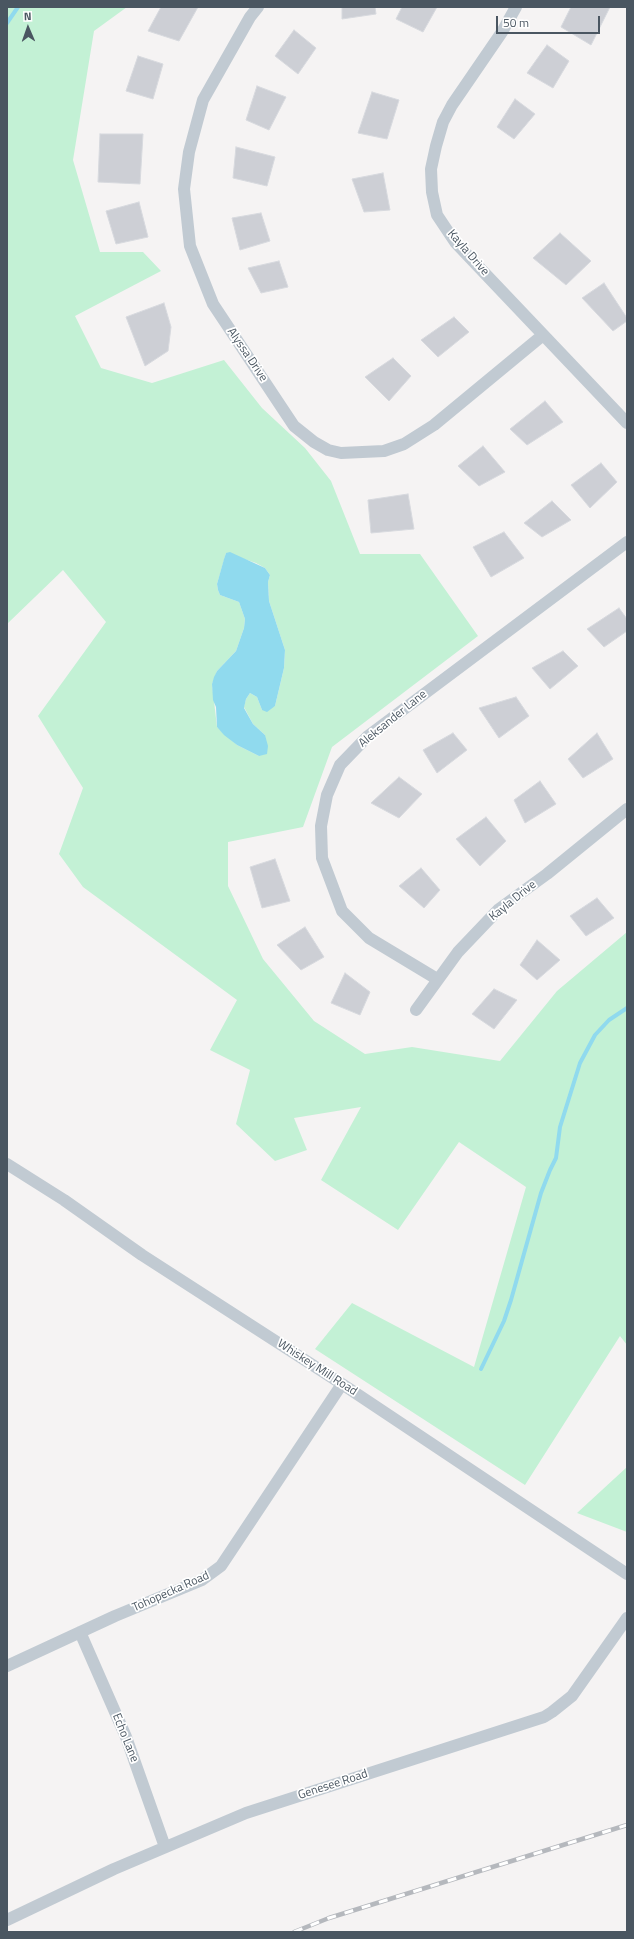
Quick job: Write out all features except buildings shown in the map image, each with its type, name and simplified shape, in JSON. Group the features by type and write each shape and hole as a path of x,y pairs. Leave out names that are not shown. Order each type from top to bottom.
{"street":[{"name":"Alyssa Drive","path":"258,7 250,17 203,100 189,152 184,189 190,246 212,304 294,426 314,442 328,450 341,453 384,451 404,444 434,425 543,335"},
{"name":"Kayla Drive","path":"516,7 502,32 452,105 443,122 436,146 432,169 432,192 437,215 455,242 627,423"},
{"name":"Aleksander Lane","path":"438,979 369,938 342,911 322,858 321,826 327,795 340,765 368,736 627,542"},
{"name":"Kayla Drive","path":"416,1010 458,952 499,909 547,874 627,809"},
{"name":"Whiskey Mill Road","path":"7,1164 64,1200 142,1255 342,1384 627,1574"},
{"name":"Tohopecka Road","path":"7,1666 80,1632 202,1580 222,1566 342,1384"},
{"name":"Genesee Road","path":"7,1920 57,1895 165,1847 246,1814 544,1717 572,1696 627,1618"},
{"name":"Echo Lane","path":"80,1632 126,1737 165,1847"}],"green space":[{"path":"7,7 127,7 94,31 73,160 100,252 143,252 161,271 75,316 101,368 152,383 224,360 262,408 305,448 331,481 360,554 420,554 478,636 332,747 303,827 228,842 228,886 263,959 314,1021 365,1054 412,1047 500,1061 557,991 627,932 627,1345 620,1336 525,1485 315,1349 352,1303 474,1367 526,1187 459,1142 398,1230 321,1180 361,1107 294,1118 307,1150 275,1161 236,1124 250,1070 210,1050 237,1000 83,887 59,854 83,788 38,716 106,622 63,570 7,624","holes":["226,553 256,563 265,568 270,575 268,582 269,601 285,650 284,668 275,706 262,710 257,697 250,693 246,699 244,707 253,724 265,735 259,756 237,745 217,727 212,684 217,671 236,651 244,628 245,619 239,602 220,595 218,590 217,584"]},
{"path":"627,1467 627,1532 577,1513"}],"water":[{"path":"230,552 265,568 270,575 268,582 269,601 285,650 284,668 275,706 267,712 262,710 257,697 250,693 246,699 244,708 253,724 265,735 268,746 267,754 259,756 237,745 224,735 217,727 216,707 213,700 212,684 214,677 217,671 236,651 244,628 245,619 239,602 220,595 218,590 217,584 224,559 226,553"}],"waterway":[{"path":"7,23 18,7"},
{"path":"481,1369 504,1321 511,1300 541,1193 556,1158 560,1127 580,1063 595,1035 609,1020 627,1008"}],"railway":[{"path":"294,1932 329,1918 627,1825"}]}
